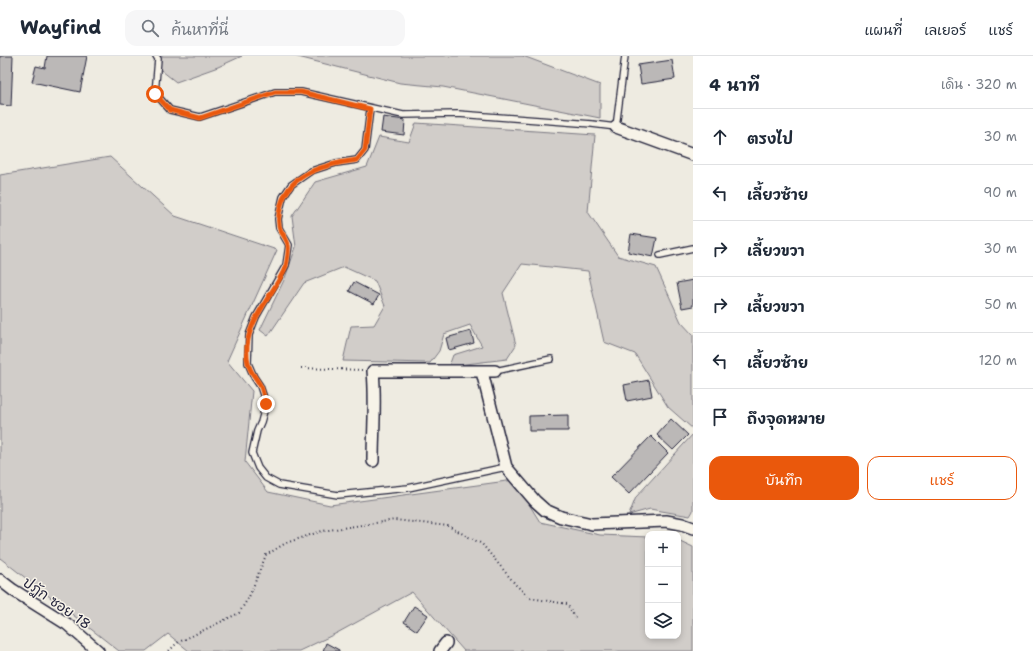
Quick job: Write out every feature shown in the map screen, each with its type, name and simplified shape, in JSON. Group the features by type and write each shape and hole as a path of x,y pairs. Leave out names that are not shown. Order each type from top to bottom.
{"street":[{"path":"616,127 693,155"},
{"path":"373,462 373,371 495,371"},
{"path":"482,372 506,467 535,501 545,510 561,517 592,524 666,521 693,528"},
{"name":"ปฎัก ซอย 18","path":"0,580 13,590 67,624 98,651"}],"lane":[{"path":"156,56 158,59 155,94 170,110 200,118 275,92 301,92 370,109 403,115 458,114 616,127 625,56"},
{"path":"370,109 365,150 357,160 336,163 310,171 291,185 283,197 278,219 280,228 288,246 286,265 256,317 249,335 248,363 260,386 266,404 257,431 252,453 258,468 266,478 279,485 338,495 408,488 506,467"},
{"path":"660,255 693,248"},
{"path":"495,371 551,359"}],"path":[{"path":"302,368 373,371"},
{"path":"169,651 177,643 239,613 249,597 266,555 286,544 322,531 395,520 448,526 482,544 516,585 530,598 567,604 576,619"}],"shaded area":[{"path":"154,56 242,56 218,67 176,82 157,67"},
{"path":"294,56 523,56 600,85 600,118 443,87 400,83"},
{"path":"416,123 595,135 588,212 618,256 656,267 681,322 693,335 693,429 668,407 635,354 604,342 588,271 522,264 503,293 516,345 507,359 449,366 453,355 482,346 470,325 444,334 439,351 430,363 343,361 351,326 374,325 385,306 375,281 344,267 304,283 268,336 260,330 285,278 296,247 292,216 315,182 367,167 379,137 409,142"},
{"path":"110,157 175,216 277,250 227,361 252,391 245,462 268,492 330,505 514,480 540,522 600,535 645,537 645,639 681,639 681,541 693,547 693,651 464,651 412,592 337,633 299,651 189,651 168,634 146,651 119,651 0,558 0,175"},
{"path":"693,434 693,511 690,516 650,509 629,515 636,497"}],"building":[{"path":"0,56 13,56 11,106 0,105"},
{"path":"47,56 87,56 80,92 32,82 36,66 45,68"},
{"path":"672,60 675,79 641,84 638,65"},
{"path":"383,117 405,120 404,135 381,132"},
{"path":"631,234 657,238 653,257 628,252"},
{"path":"693,280 693,306 682,308 677,283"},
{"path":"354,282 379,295 374,304 349,291"},
{"path":"471,331 474,343 449,350 446,338"},
{"path":"649,380 652,396 627,401 624,385"},
{"path":"568,415 568,431 529,431 529,416"},
{"path":"671,419 688,435 673,450 657,435"},
{"path":"651,436 668,453 629,494 611,477"},
{"path":"414,606 428,615 417,631 404,622"},
{"path":"326,643 339,650 339,651 323,651"}],"route":[{"path":"155,94 170,110 200,118 275,92 301,92 370,109 365,150 357,160 336,163 310,171 291,185 283,197 278,219 280,228 288,246 286,265 256,317 249,335 248,363 260,386 266,404"}]}
